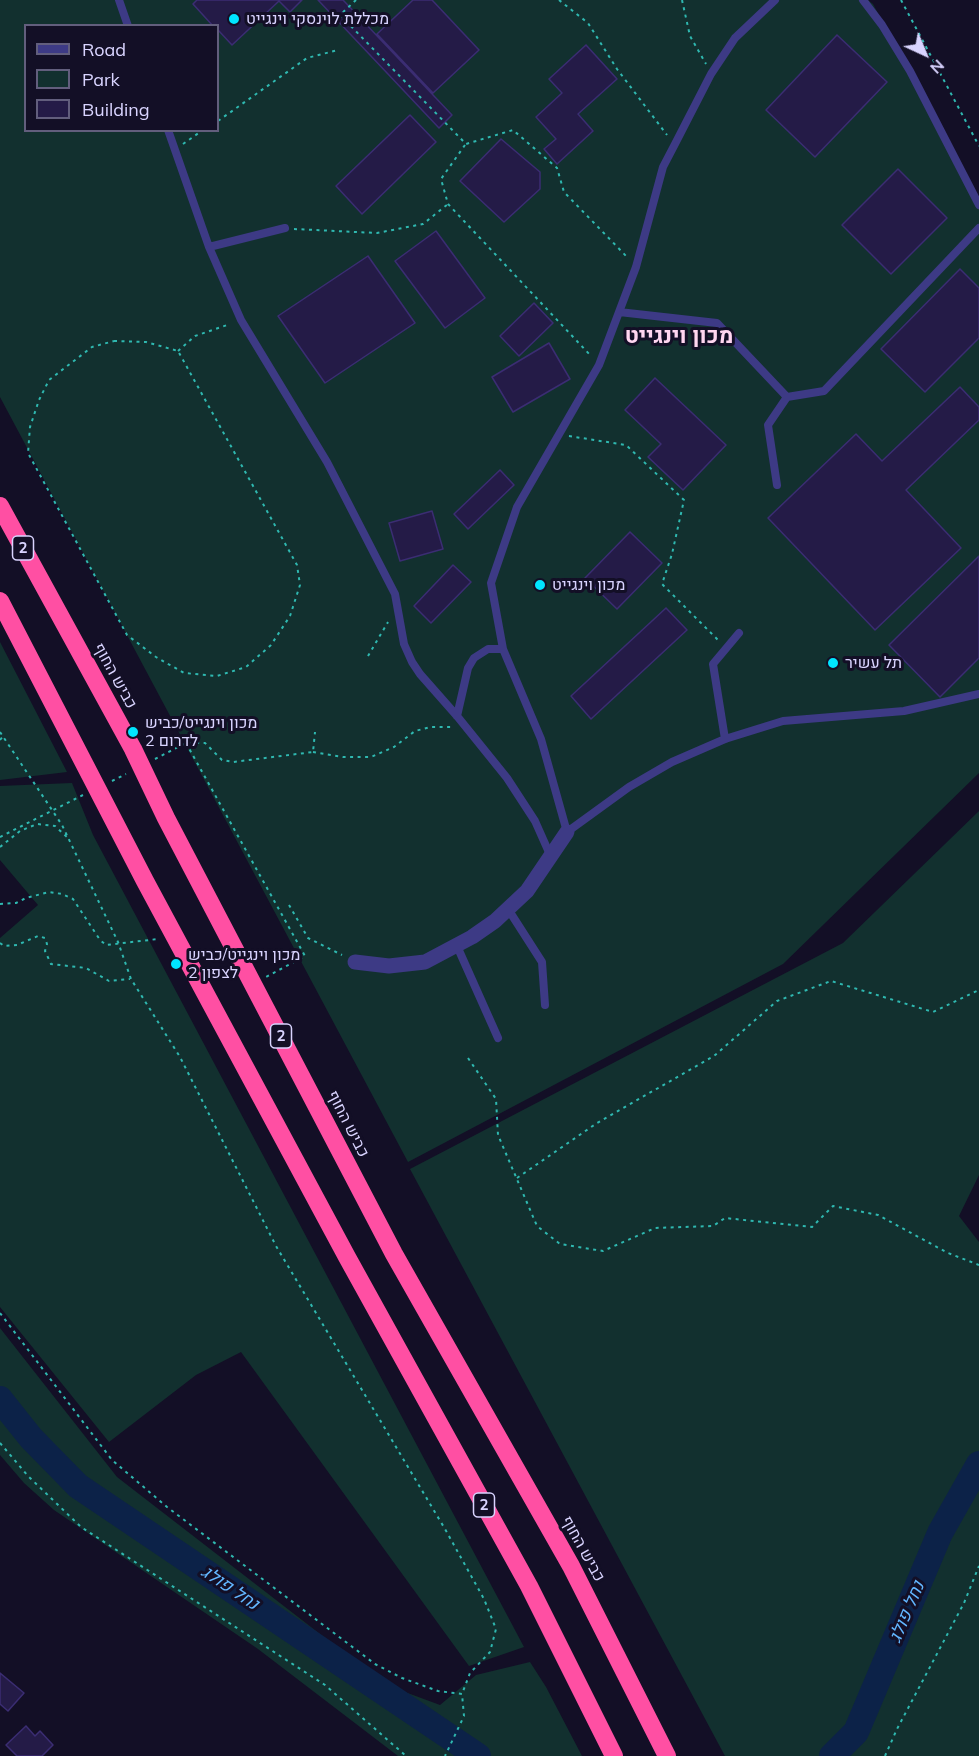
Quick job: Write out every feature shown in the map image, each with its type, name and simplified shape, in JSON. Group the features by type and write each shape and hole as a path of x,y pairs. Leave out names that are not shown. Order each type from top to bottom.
{"highway":[{"name":"כביש החוף","path":"0,506 133,749 166,818 394,1254 571,1566 665,1752"},
{"name":"2","path":"0,602 347,1257 529,1586 614,1756"}],"street":[{"path":"355,962 389,966 425,962 458,946 480,932 527,891 567,832"}],"lane":[{"path":"775,0 735,38 711,74 663,167 636,267 599,365 518,507 491,583 503,649 541,739 567,832 637,782 672,762 725,739 783,721 904,711 979,694"},
{"path":"863,0 882,25 910,70 979,205"},
{"path":"121,3 127,24"},
{"path":"169,132 209,247 241,320 327,462 395,594 404,644 412,662 512,786 535,821 551,857"},
{"path":"209,247 285,228"},
{"path":"777,485 768,425 787,397 824,391 979,228"},
{"path":"619,312 717,323 787,397"},
{"path":"725,739 713,664 739,633"},
{"path":"457,716 468,668 474,658 488,649 503,649"},
{"path":"508,909 542,962 546,1005"},
{"path":"458,946 498,1038"}],"path":[{"path":"356,0 340,15 466,144"},
{"path":"559,0 588,23 617,69 675,144"},
{"path":"682,0 690,36 711,74"},
{"path":"901,0 979,146"},
{"path":"219,120 307,58 338,50"},
{"path":"599,365 448,204 441,179 466,144 513,130 557,168 564,192 636,267"},
{"path":"176,149 200,132"},
{"path":"285,228 377,233 423,224 448,204"},
{"path":"178,351 195,336 241,320"},
{"path":"114,341 146,342 178,351 297,566 300,585 290,616 271,645 246,668 217,676 184,673 156,657 127,635 28,453 30,427 39,400 49,380 71,361 92,347 114,341"},
{"path":"560,435 627,445 684,500 672,554 662,584 726,648"},
{"path":"368,656 397,609"},
{"path":"254,984 305,956 186,743 205,743 222,760 233,762 313,752 343,757 371,757 394,747 415,731 431,727 469,730"},
{"path":"0,732 62,825 118,942 131,979 180,1057 200,1101 304,1296 378,1416 484,1599 496,1629 490,1652 470,1672 462,1694 464,1716 445,1756"},
{"path":"313,752 315,732"},
{"path":"0,740 4,735"},
{"path":"0,847 20,831 38,824 55,826 70,840"},
{"path":"0,904 16,903 49,892 62,894 73,899 100,940 106,945 176,938"},
{"path":"289,905 308,938 355,962"},
{"path":"0,943 4,946 17,945 38,936 45,938 45,951 51,964 86,968 109,981 131,979"},
{"path":"517,1178 597,1123 714,1056 777,1001 831,981 933,1012 979,990"},
{"path":"468,1058 496,1099 498,1135 537,1226 560,1244 603,1251 655,1228 713,1226 725,1218 812,1227 833,1206 878,1215 948,1253 979,1265"},
{"path":"0,1313 112,1460 167,1507 375,1664 402,1678 438,1691 462,1694"},
{"path":"0,1443 28,1476 81,1527 325,1685 405,1756"},
{"path":"885,1756 964,1603 979,1566"}],"green space":[{"name":"מכון וינגייט","path":"0,0 868,0 873,4 979,200 979,773 783,964 408,1162 0,397"},
{"path":"0,642 67,772 0,780"},
{"path":"72,783 93,835 524,1647 469,1666 241,1352 196,1375 109,1442 0,1307 0,938 38,905 0,860 0,786"},
{"path":"979,811 979,1175 959,1216 979,1242 979,1756 725,1756 410,1169 843,943"},
{"path":"0,1328 117,1477 386,1685 440,1705 476,1675 530,1662 546,1687 582,1756 398,1756 258,1649 54,1510 24,1483 0,1455"}],"building":[{"name":"מכללת לוינסקי וינגייט","path":"197,0 302,0 290,12 279,1 232,45 219,31 219,24 211,24 193,4"},
{"path":"318,0 343,0 452,115 439,128"},
{"path":"413,0 432,0 479,50 433,93 377,34"},
{"path":"837,35 887,82 815,157 766,110"},
{"path":"586,45 617,79 578,114 593,131 557,164 544,149 556,139 536,117 562,93 549,79"},
{"path":"410,115 436,142 362,214 336,186"},
{"path":"501,139 540,172 540,189 504,222 460,181"},
{"path":"898,169 947,218 891,274 842,225"},
{"path":"436,231 485,298 445,328 395,261"},
{"path":"368,256 415,323 325,383 278,316"},
{"path":"960,269 979,288 979,338 925,392 881,349"},
{"path":"534,303 553,323 519,356 500,336"},
{"path":"549,343 570,379 513,412 492,377"},
{"path":"655,378 726,445 683,490 648,457 661,444 625,410"},
{"path":"960,387 979,407 979,420 906,490 961,548 875,630 768,518 856,434 882,461"},
{"path":"500,470 514,485 468,529 454,514"},
{"path":"432,511 443,549 400,561 389,523"},
{"path":"630,532 662,563 617,609 585,578"},
{"path":"979,556 979,658 940,697 889,645"},
{"path":"453,565 471,582 431,623 414,606"},
{"path":"666,608 687,630 591,719 571,696"},
{"path":"0,1673 24,1693 8,1711 0,1704"},
{"path":"26,1726 35,1736 40,1731 53,1745 42,1756 17,1756 6,1745"}],"waterway":[{"name":"נחל פולג","path":"0,1399 31,1438 78,1486 478,1756"},
{"name":"נחל פולג","path":"832,1756 856,1732 940,1533 979,1464"}],"place":[{"name":"מכללת לוינסקי וינגייט","path":"234,19"},
{"name":"מכון וינגייט","path":"540,585"},
{"name":"תל עשיר","path":"833,663"},
{"name":"מכון וינגייט/כביש 2 לדרום","path":"133,732"},
{"name":"מכון וינגייט/כביש 2 לצפון","path":"176,964"}],"district":[{"name":"מכון וינגייט","path":"679,336"}]}
